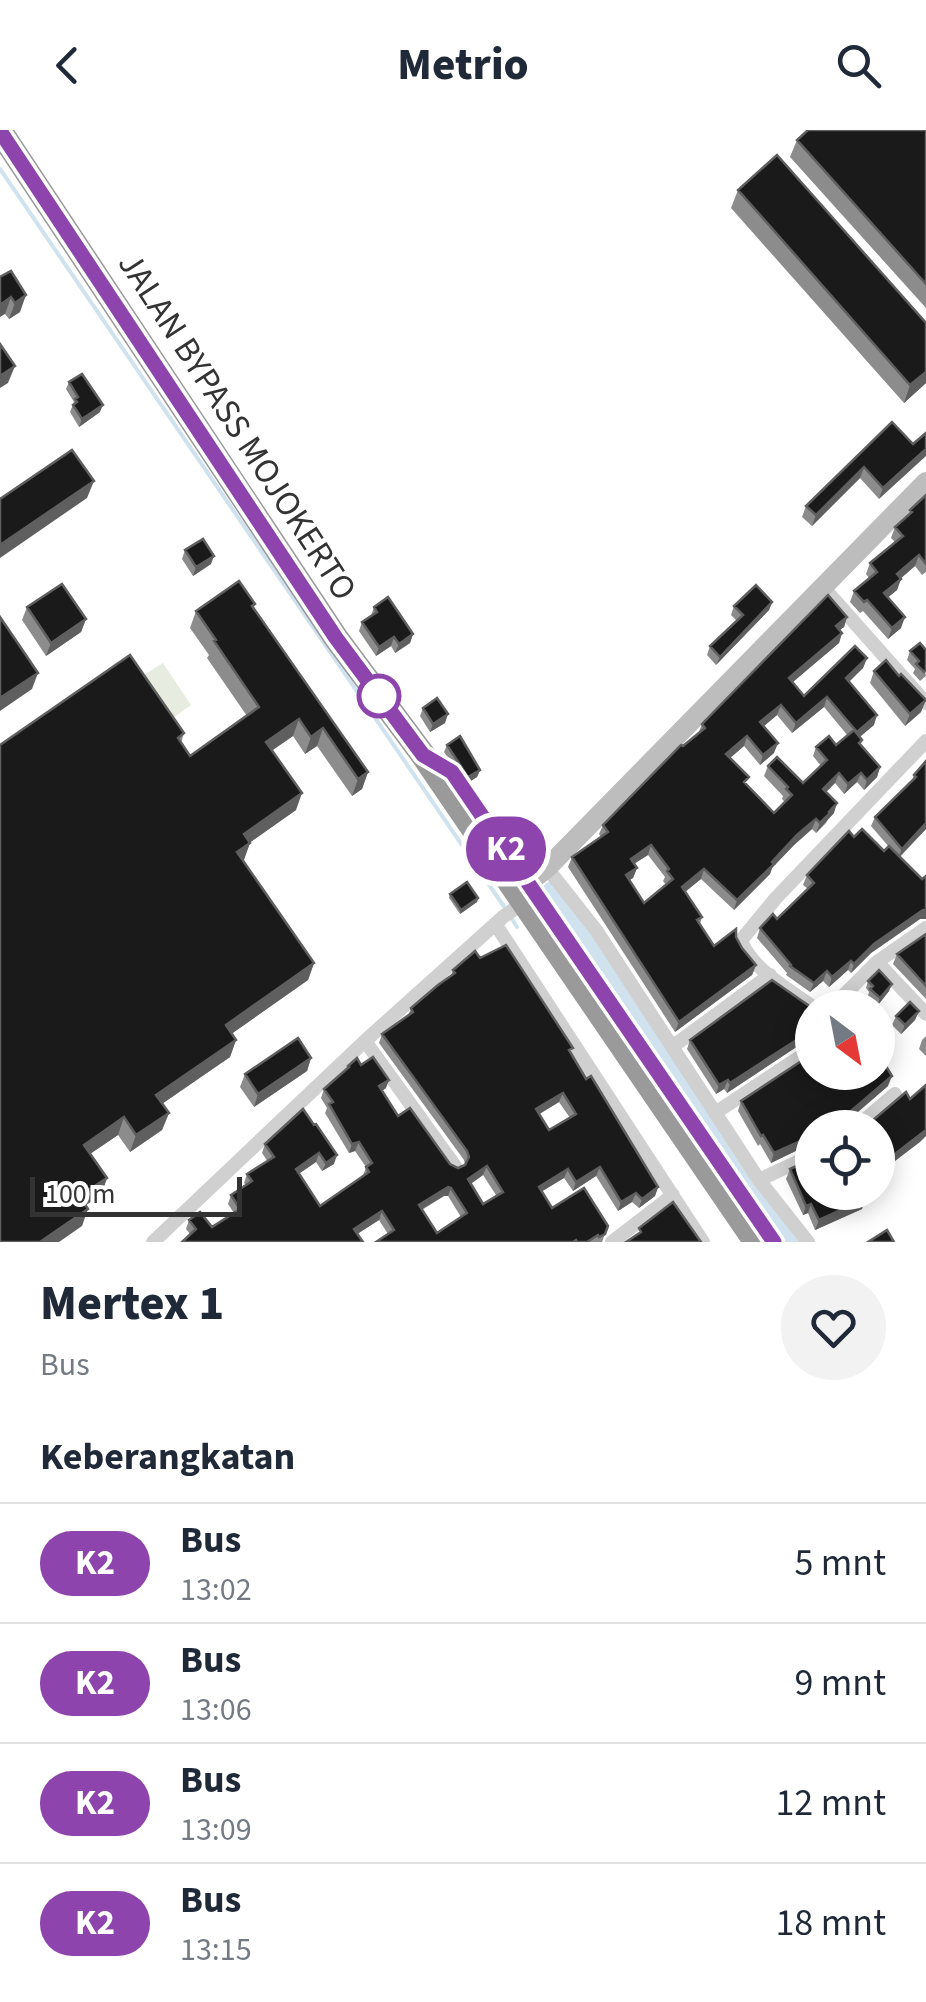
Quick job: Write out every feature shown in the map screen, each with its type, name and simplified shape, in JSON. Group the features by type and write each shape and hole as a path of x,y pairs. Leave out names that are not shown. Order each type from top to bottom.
{"highway":[{"name":"JALAN BYPASS MOJOKERTO","path":"0,131 336,638 423,755 756,1242"},
{"name":"JALAN BYPASS MOJOKERTO","path":"521,899 774,1242"}],"main road":[{"path":"521,899 926,482"}],"street":[{"path":"822,586 926,703"},
{"path":"795,994 746,951 743,938 776,898 926,741"},
{"path":"153,1242 521,899"},
{"path":"521,899 596,930 759,1180 808,1242"},
{"path":"521,899 672,1195 704,1242"},
{"path":"849,990 877,962 926,928"},
{"path":"877,962 926,1014"},
{"path":"672,1047 770,975"},
{"path":"365,1041 455,1166"},
{"path":"715,1113 795,1060"},
{"path":"876,1110 894,1094"},
{"path":"759,1180 795,1163"},
{"path":"612,1242 672,1195"}],"shaded area":[{"path":"163,663 191,705 173,718 144,675"}],"building":[{"path":"808,130 926,130 926,284 797,140"},
{"path":"777,155 926,323 926,372 910,385 738,190"},
{"path":"11,271 26,295 15,303 11,297 0,305 0,277"},
{"path":"0,344 15,366 0,376"},
{"path":"82,374 103,405 82,419 73,405 78,397 69,382"},
{"path":"892,422 913,444 926,433 926,449 883,488 864,467 816,515 806,506"},
{"path":"72,450 94,481 0,545 0,499"},
{"path":"926,495 926,564 919,555 897,574 901,579 884,593 905,617 892,628 854,591 877,572 870,563 903,536 895,527"},
{"path":"203,539 214,556 196,567 185,550"},
{"path":"239,581 255,604 252,606 368,772 358,779 323,728 311,737 299,719 266,742 302,793 244,834 250,843 237,852 314,963 226,1025 236,1040 156,1095 169,1113 136,1135 124,1117 84,1145 107,1178 79,1196 88,1209 40,1242 0,1242 0,745 130,655 184,733 178,738 190,756 259,707 196,611"},
{"path":"62,584 86,619 51,643 27,607"},
{"path":"756,585 772,602 720,657 710,646 743,615 734,606"},
{"path":"828,595 847,617 836,626 842,633 789,678 804,696 855,646 867,658 846,678 877,715 857,732 827,697 796,723 781,705 760,722 778,743 763,755 747,736 726,754 749,777 744,782 774,813 792,795 768,766 777,757 803,783 827,760 816,747 829,736 836,745 854,730 862,740 859,743 880,767 867,780 861,773 848,784 839,773 823,789 837,803 830,813 797,835 737,900 704,869 682,887 702,917 697,920 714,946 736,929 742,948 756,965 679,1022 572,857 608,832 603,825 681,745 705,728 702,724","holes":["651,845 673,879 644,903 626,875 637,868 631,859"]},
{"path":"388,597 413,634 399,644 394,637 379,647 362,622 377,612 374,607"},
{"path":"0,617 38,673 0,698"},
{"path":"920,643 926,650 924,672 910,651"},
{"path":"886,660 926,700 910,714 874,671"},
{"path":"437,698 448,714 433,724 423,708"},
{"path":"460,736 480,770 468,777 447,745"},
{"path":"926,761 926,823 902,849 875,817 916,777"},
{"path":"862,829 884,851 889,846 922,879 926,876 926,910 874,944 854,964 851,961 832,977 827,971 814,983 790,966 760,928 773,914 777,919 814,883 807,875 849,831 854,837"},
{"path":"467,882 478,898 461,910 450,894"},
{"path":"926,934 926,986 897,954"},
{"path":"506,945 573,1048 569,1050 586,1079 591,1076 658,1187 642,1199 636,1193 621,1202 600,1167 576,1182 568,1169 539,1187 552,1208 584,1188 608,1226 605,1234 587,1242 376,1242 394,1230 382,1211 354,1229 363,1242 182,1242 196,1229 189,1220 200,1212 212,1227 240,1209 231,1195 252,1181 247,1174 274,1157 265,1144 303,1109 337,1155 326,1163 319,1153 296,1169 320,1206 369,1172 366,1167 372,1163 359,1142 352,1144 324,1089 357,1058 361,1065 373,1057 389,1080 379,1086 398,1116 410,1108 450,1164 458,1168 465,1165 467,1151 382,1034 413,1012 411,1008 455,973 453,970 475,951 480,958","holes":["563,1093 576,1114 549,1130 536,1109","487,1166 503,1192 483,1204 468,1179","448,1187 467,1213 437,1233 419,1205"]},
{"path":"879,970 892,984 887,990 871,990 873,986 868,981"},
{"path":"772,980 795,996 795,1041 730,1083 728,1080 719,1085 690,1040"},
{"path":"910,1002 919,1011 905,1025 896,1016"},
{"path":"298,1038 311,1058 258,1094 245,1074"},
{"path":"795,1065 795,1090 876,1090 852,1110 795,1110 795,1144 774,1153 741,1101"},
{"path":"926,1085 926,1130 895,1154 895,1110 885,1110 906,1092 910,1099"},
{"path":"673,1202 701,1242 626,1242 641,1232 639,1228"},
{"path":"814,1210 841,1210 819,1220"},
{"path":"887,1230 894,1242 868,1242"}],"waterway":[{"path":"0,169 505,908"},
{"path":"554,893 798,1242"},
{"path":"510,916 517,927"}],"bus line":[{"name":"K2","path":"0,131 336,638 423,755 452,772 774,1242"}]}
